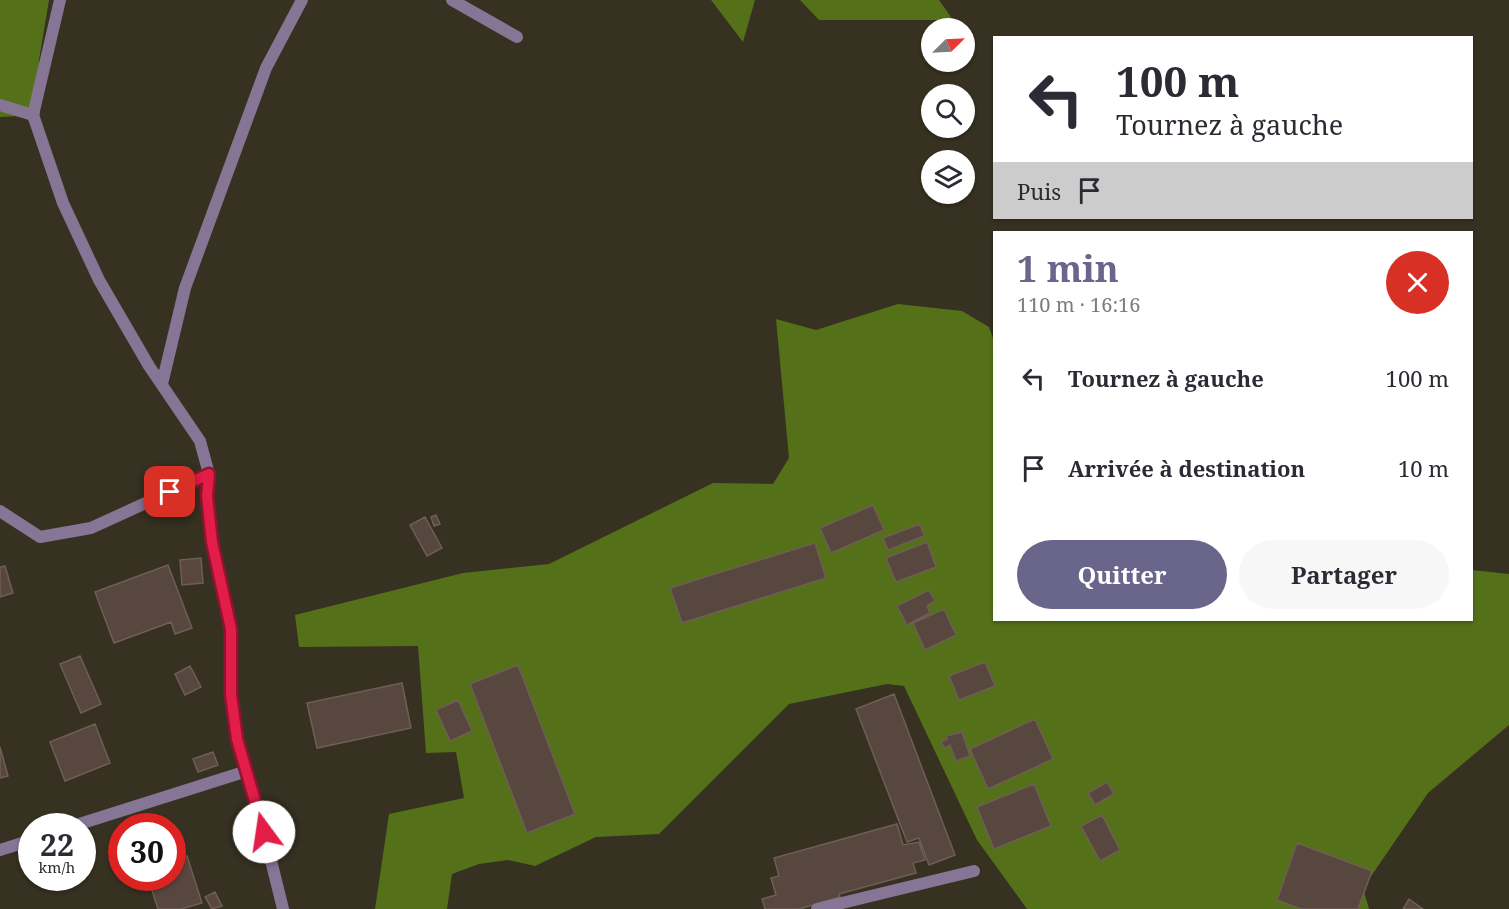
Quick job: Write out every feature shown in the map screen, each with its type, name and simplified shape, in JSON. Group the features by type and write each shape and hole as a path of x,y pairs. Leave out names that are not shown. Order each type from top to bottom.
{"street":[{"path":"60,0 33,115 63,204 99,280 162,384 200,441 209,474 207,496 212,542 231,629 231,695 237,739 283,909"},
{"path":"162,384 189,277 266,68 302,0"},
{"path":"452,0 517,37"},
{"path":"0,105 33,115"},
{"path":"0,511 40,537 91,528 209,474"},
{"path":"96,818 247,771"},
{"path":"0,849 18,844"},
{"path":"817,909 844,905 974,871"}],"green space":[{"path":"0,0 49,0 39,60 40,115 0,117"},
{"path":"711,0 755,0 743,42"},
{"path":"800,0 939,0 952,18 921,18 921,20 819,20"},
{"path":"898,304 962,311 989,327 993,338 993,621 1473,621 1473,570 1509,574 1509,725 1428,793 1363,888 1369,909 1027,909 977,840 904,686 887,684 789,704 659,834 596,837 535,866 508,860 479,864 452,874 447,909 375,909 389,814 464,798 456,752 426,753 418,646 299,647 295,615 463,573 549,564 713,483 773,484 789,458 776,319 816,330"}],"building":[{"path":"873,505 884,530 831,553 820,528"},
{"path":"436,515 440,524 434,526 431,517"},
{"path":"425,517 442,548 427,556 410,525"},
{"path":"920,524 924,536 888,550 883,538"},
{"path":"927,542 936,567 896,582 886,558"},
{"path":"815,543 826,578 682,623 670,588"},
{"path":"201,558 203,583 182,585 180,560"},
{"path":"168,565 192,628 175,634 171,622 114,643 95,592"},
{"path":"5,566 13,593 0,597 0,567"},
{"path":"929,590 935,601 927,606 930,613 907,625 897,606"},
{"path":"944,609 956,635 925,650 913,623"},
{"path":"80,656 101,704 81,713 60,664"},
{"path":"985,662 995,686 959,700 949,676"},
{"path":"518,665 575,814 527,833 470,684"},
{"path":"190,666 201,687 185,695 175,674"},
{"path":"402,683 411,728 317,748 307,703"},
{"path":"894,694 955,855 929,865 919,838 907,842 856,709"},
{"path":"458,700 472,731 450,741 436,710"},
{"path":"1035,719 1053,759 988,789 970,749"},
{"path":"95,724 110,763 65,781 50,742"},
{"path":"962,732 970,756 956,761 950,745 944,748 941,742 947,739 946,736"},
{"path":"0,747 8,776 0,778"},
{"path":"213,752 218,765 198,772 193,759"},
{"path":"1107,782 1114,794 1095,805 1088,793"},
{"path":"1034,784 1051,826 994,849 977,807"},
{"path":"1102,815 1120,850 1100,861 1081,826"},
{"path":"897,824 903,845 919,842 925,860 913,863 916,873 839,894 840,897 799,909 765,909 762,899 776,895 771,878 779,876 774,858"},
{"path":"1297,843 1372,871 1358,909 1301,909 1277,900"},
{"path":"186,856 202,903 181,909 158,909 152,891 186,891"},
{"path":"215,892 222,906 212,909 205,897"},
{"path":"1409,899 1423,909 1403,909"}],"route":[{"path":"170,492 209,474 207,496 212,542 231,629 231,695 237,739 264,832"}]}
